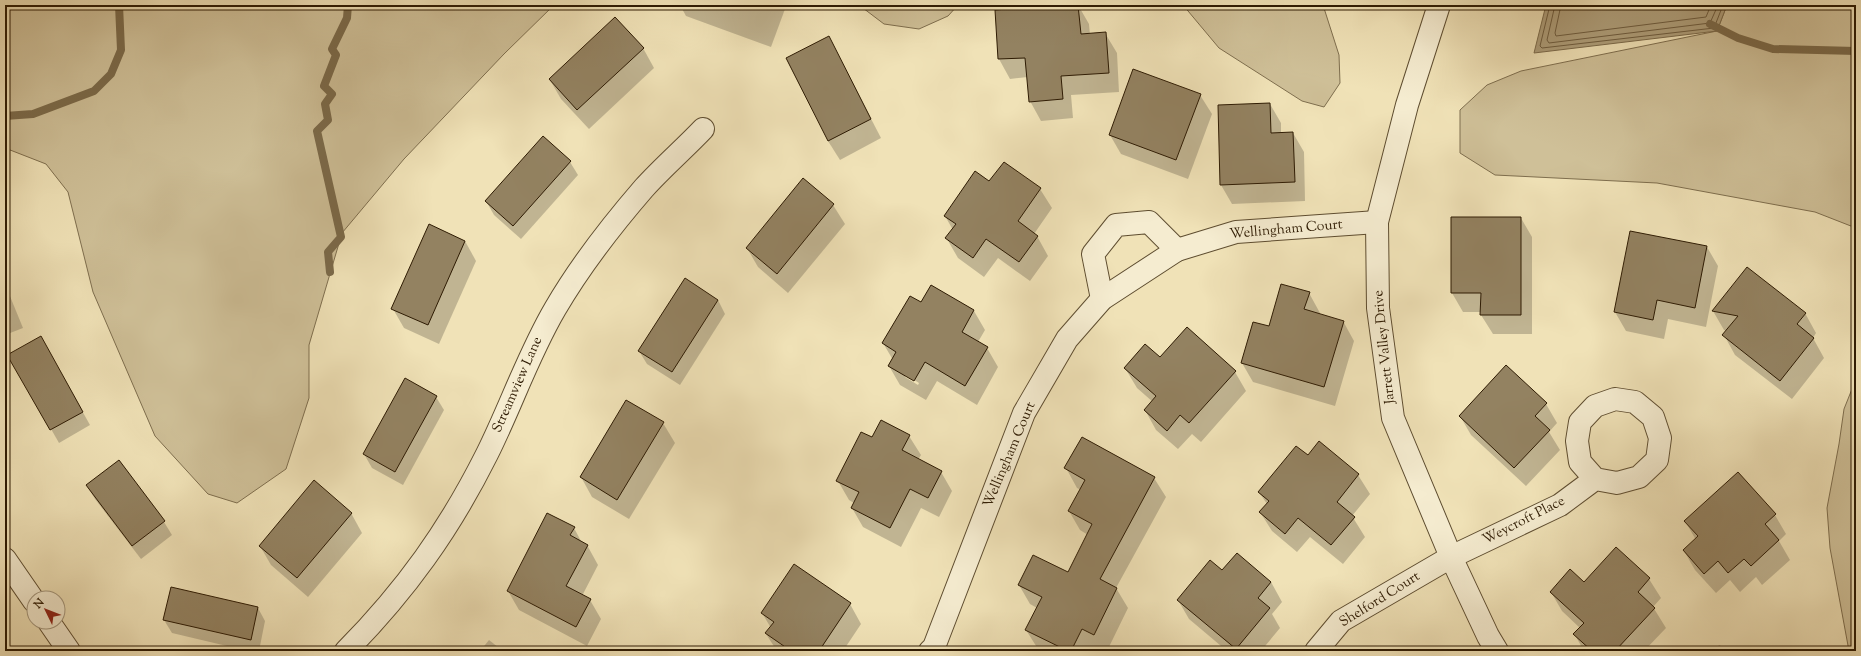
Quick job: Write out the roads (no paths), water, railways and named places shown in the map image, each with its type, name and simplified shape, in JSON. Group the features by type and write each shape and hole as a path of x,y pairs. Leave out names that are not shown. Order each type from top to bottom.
{"street":[{"name":"Jarrett Valley Drive","path":"1439,5 1407,105 1377,222 1378,308 1393,418 1451,558 1488,636 1497,651"},
{"name":"Streamview Lane","path":"346,651 376,620 415,573 458,509 488,452 535,345 556,308 589,257 645,188 703,129"},
{"path":"1102,299 1093,254 1116,224 1149,222 1177,250"},
{"name":"Wellingham Court","path":"930,651 936,640 1024,413 1067,339 1102,299 1177,250 1236,232 1377,222"},
{"name":"Weycroft Place","path":"1451,558 1560,505 1595,479"},
{"name":"Shelford Court","path":"1316,651 1341,621 1451,558"},
{"path":"5,559 26,590"},
{"path":"55,630 69,651"}],"water":[{"path":"1546,5 1727,5 1717,31 1534,53"}],"waterway":[{"path":"79,5 88,5"},
{"path":"5,116 33,114 94,91 111,74 121,50 119,5"},
{"path":"330,272 328,252 341,237 317,131 328,120 325,104 332,94 324,86 336,55 332,49 347,18 348,5"},
{"path":"1710,24 1738,38 1773,49 1856,51"}]}
